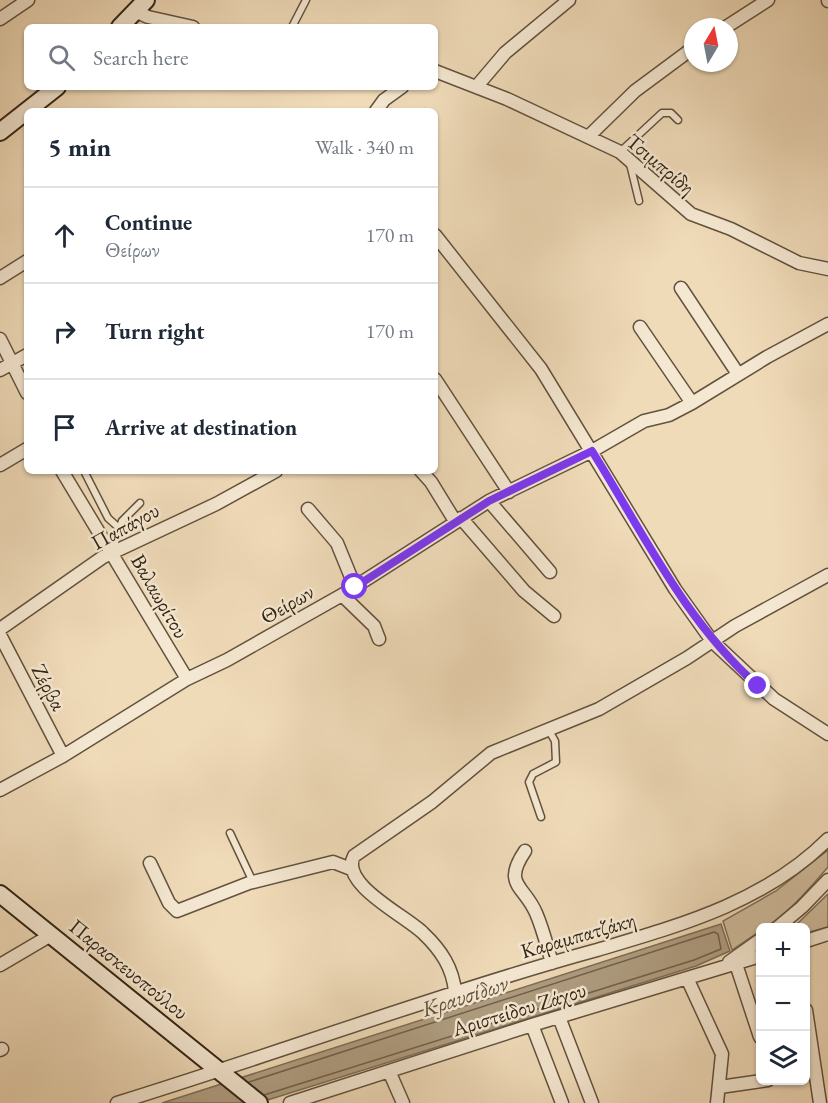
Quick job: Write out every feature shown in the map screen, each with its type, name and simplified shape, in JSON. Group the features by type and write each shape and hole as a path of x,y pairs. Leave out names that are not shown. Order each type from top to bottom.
{"street":[{"path":"0,19 28,0"},
{"path":"477,86 505,53 569,0"},
{"path":"738,19 768,0"},
{"path":"123,24 141,5 148,17 180,24"},
{"path":"590,136 635,91 684,55"},
{"name":"Τσιμπρίδη","path":"438,72 477,86 590,136 624,155 687,212 754,240 799,263 828,269"},
{"path":"36,108 54,90"},
{"path":"378,108 384,100 398,90"},
{"path":"0,132 24,116"},
{"path":"438,239 531,355 675,589 712,641 758,686 795,714 828,734"},
{"path":"0,278 24,263"},
{"path":"681,288 738,375"},
{"name":"Θείρων","path":"0,790 63,756 187,679 255,645 342,595 489,501 592,451 644,421 669,415 692,403 828,324"},
{"path":"639,327 692,403"},
{"path":"0,339 24,387"},
{"path":"0,370 24,358"},
{"path":"438,384 508,492"},
{"path":"0,465 24,451"},
{"name":"Βαλαωρίτου","path":"64,474 187,679"},
{"name":"Παπάγου","path":"0,629 112,553 216,504 271,474"},
{"path":"424,474 458,519 524,591 554,616"},
{"path":"489,501 550,572"},
{"path":"308,509 337,543 355,587"},
{"path":"455,992 452,975 441,953 416,926 360,884 351,869 352,860 361,850 432,802 491,753 599,709 828,575"},
{"path":"342,595 374,626 379,639"},
{"name":"Ζέρβα","path":"0,635 63,756"},
{"name":"Καραμπατζάκη","path":"117,1103 224,1075 455,992 684,923 741,901 795,868 828,839"},
{"path":"525,851 516,866 515,880 536,912 552,963"},
{"path":"150,863 169,903 177,911 253,882 333,862 351,869"},
{"path":"782,923 802,907 828,880"},
{"name":"Παρασκευοπούλου","path":"0,894 259,1103"},
{"path":"0,965 51,934"},
{"path":"810,940 828,934"},
{"path":"709,972 727,963 756,943"},
{"name":"Αριστείδου Ζάχου","path":"290,1103 532,1025 756,957"},
{"path":"736,964 758,1031"},
{"path":"687,978 722,1054 717,1103"},
{"path":"559,1017 592,1103"},
{"path":"532,1025 562,1103"},
{"path":"810,1031 820,1103"},
{"path":"389,1071 403,1103"},
{"path":"720,1087 756,1082"}],"lane":[{"path":"293,24 306,0"},
{"path":"639,201 624,155 662,113 671,113 678,120"},
{"path":"85,474 105,514 119,528"},
{"path":"112,553 119,528 126,516 140,503"},
{"path":"541,817 529,782 533,774 556,762 555,741 548,729"},
{"path":"230,834 253,882"}],"shaded area":[{"path":"828,850 828,867 796,902 772,923 756,923 756,934 732,950 723,921 776,891"},
{"path":"828,894 828,927 810,932 810,923 798,923"}],"water":[{"path":"721,924 730,951 696,966 258,1103 162,1103"}],"route":[{"path":"355,587 489,501 592,451 694,619 723,653 758,686"}],"water label":[{"name":"Κραυσίδων","path":"465,996"}]}
